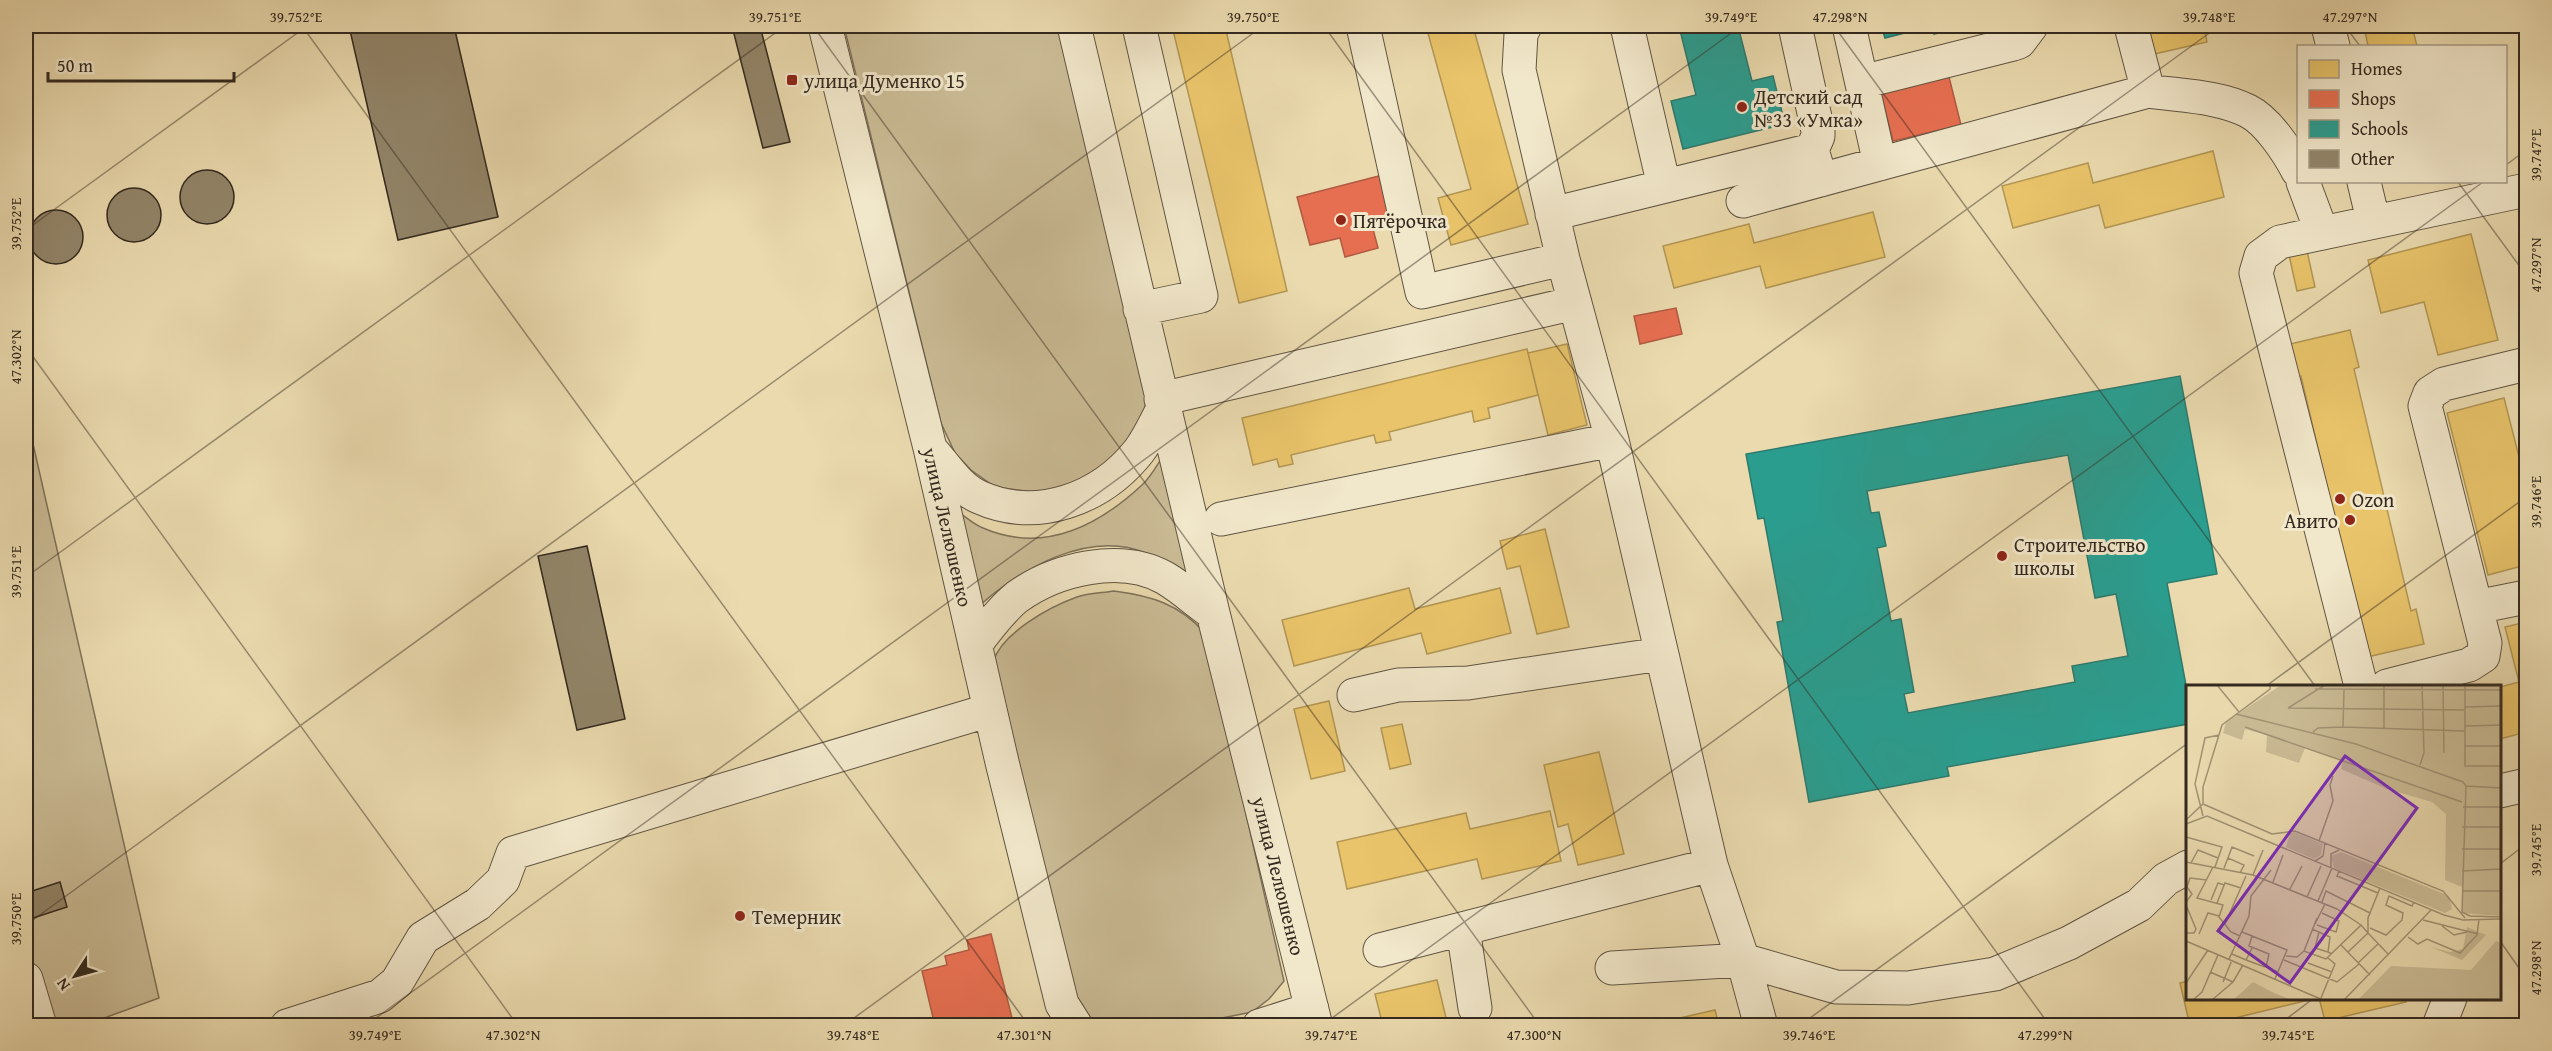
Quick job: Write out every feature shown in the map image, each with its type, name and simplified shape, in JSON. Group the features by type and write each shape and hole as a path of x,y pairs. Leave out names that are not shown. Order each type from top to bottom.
{"street":[{"name":"улица Лелюшенко","path":"825,26 930,448 990,710 1062,1004 1076,1026"},
{"name":"улица Лелюшенко","path":"1074,26 1162,403 1314,1018"},
{"path":"1139,26 1201,296 1140,309"},
{"path":"1363,26 1422,292 1563,259"},
{"path":"1525,26 1521,34 1519,70 1552,214 1612,440 1711,865 1743,960 1761,1026"},
{"path":"1627,26 1664,186"},
{"path":"1795,26 1818,131 1816,165"},
{"path":"1849,26 1880,164"},
{"path":"1862,82 2013,44 2019,42 2031,26"},
{"path":"2131,26 2148,91"},
{"path":"2328,26 2333,45"},
{"path":"1552,214 1664,186 1816,165 1880,164 2148,91 2216,100 2250,111 2281,142 2297,169"},
{"path":"1743,201 1816,165"},
{"path":"2303,183 2322,233"},
{"path":"2364,183 2373,220"},
{"path":"2360,685 2256,273 2261,256 2280,242 2373,220 2526,190"},
{"path":"930,448 959,483 978,496 1004,505 1035,508 1078,499 1111,480 1139,450 1162,403 1575,303"},
{"path":"2394,685 2469,665 2483,656 2485,643 2425,406 2430,393 2444,384 2526,364"},
{"path":"1221,519 1612,440"},
{"path":"975,645 994,620 1026,592 1071,571 1110,565 1134,568 1163,577 1213,613"},
{"path":"2476,607 2526,597"},
{"path":"1354,694 1398,685 1468,683 1661,654"},
{"path":"287,1026 380,996 397,982 423,938 478,903 503,880 513,853 990,710"},
{"path":"2501,791 2526,786"},
{"path":"1380,950 1711,865"},
{"path":"1612,968 1743,960 1836,987 1908,988 1995,974 2069,943 2139,905 2166,879 2186,868"},
{"path":"1463,929 1475,1008"},
{"path":"26,979 40,1026"},
{"path":"2439,1026 2450,1000"},
{"path":"1259,1026 1314,1018"}],"shaded area":[{"path":"844,26 1061,26 1148,386 1143,421 1130,449 1054,495 995,487 971,470 955,453 941,423"},
{"path":"26,413 159,998 85,1025 26,1025"},
{"path":"1169,447 1199,588 1167,564 1146,553 1124,547 1101,546 1079,549 1035,567 979,606 960,513 980,527 1005,535 1027,538 1048,537 1068,532 1107,513 1125,500 1146,481"},
{"path":"1114,591 1153,599 1175,608 1205,633 1284,981 1269,999 1252,1012 1187,1025 1093,1026 1070,999 993,662 1006,641 1040,614 1077,597"}],"building: Homes":[{"path":"1172,26 1225,26 1287,291 1239,303"},
{"path":"1426,26 1473,26 1528,224 1451,245 1438,198 1471,189"},
{"path":"2143,26 2217,26 2218,29 2205,32 2207,42 2150,55"},
{"path":"2364,26 2412,26 2417,45 2368,45"},
{"path":"2213,151 2224,197 2105,228 2099,205 2013,228 2002,186 2088,163 2093,183"},
{"path":"1873,212 1885,257 1766,288 1760,266 1674,288 1663,246 1749,224 1754,243"},
{"path":"2471,234 2498,340 2438,355 2424,302 2381,313 2368,260"},
{"path":"2307,251 2315,287 2297,291 2289,255"},
{"path":"2350,330 2359,367 2354,369 2411,611 2416,609 2424,644 2367,657 2301,376 2293,377 2286,345"},
{"path":"1567,344 1587,425 1548,435 1528,353"},
{"path":"1527,349 1538,395 1488,408 1490,418 1474,422 1472,411 1389,432 1391,440 1376,443 1374,435 1291,455 1293,464 1279,467 1277,459 1253,465 1242,418"},
{"path":"2504,398 2526,484 2526,565 2488,575 2447,413"},
{"path":"1545,529 1569,627 1537,634 1520,566 1507,569 1500,541"},
{"path":"1409,588 1415,609 1500,588 1511,633 1427,654 1421,633 1294,666 1282,620"},
{"path":"2526,622 2526,732 2501,739 2501,687 2519,682 2505,627"},
{"path":"1329,701 1345,771 1311,779 1294,709"},
{"path":"1402,724 1411,764 1390,769 1381,728"},
{"path":"1599,752 1624,854 1578,865 1568,824 1558,827 1544,765"},
{"path":"1550,811 1561,861 1482,879 1477,859 1347,889 1337,842 1466,813 1470,829"},
{"path":"1437,980 1448,1026 1383,1026 1375,994"},
{"path":"2186,982 2186,1000 2309,1000 2202,1026 2190,1026 2180,983"},
{"path":"2320,1000 2406,1000 2406,1002 2325,1021"},
{"path":"1715,1010 1719,1026 1673,1026 1671,1020"}],"building: Shops":[{"path":"1948,73 1961,125 1893,141 1880,90"},
{"path":"1379,176 1392,224 1373,229 1378,248 1345,257 1340,238 1310,245 1297,197"},
{"path":"1676,308 1682,334 1640,344 1634,316"},
{"path":"991,934 1014,1026 935,1026 922,971 947,965 945,956 969,950 967,940"}],"building: Schools":[{"path":"1679,26 1738,26 1752,81 1773,76 1785,124 1683,149 1671,101 1696,95"},
{"path":"1881,26 1932,26 1885,38"},
{"path":"1932,26 1969,26 1934,34"},
{"path":"2180,376 2217,574 2167,583 2186,685 2186,724 1947,767 1949,776 1809,802 1777,622 1783,621 1764,518 1758,519 1746,454","holes":["2068,455 2095,598 2116,594 2128,656 2072,666 2075,682 1908,713 1904,694 1914,692 1901,619 1891,621 1877,548 1886,546 1879,512 1871,513 1867,491"]}],"building: Other":[{"path":"42,26 84,26 71,32 57,32"},
{"path":"349,26 454,26 498,217 398,240"},
{"path":"732,26 760,26 790,142 763,148"},
{"path":"207,170 217,172 226,178 232,187 234,197 232,207 226,216 217,222 207,224 197,222 188,216 182,207 180,197 182,187 188,178 197,172"},
{"path":"134,188 144,190 153,196 159,205 161,215 159,225 153,234 144,240 134,242 124,240 115,234 109,225 107,215 109,205 115,196 124,190"},
{"path":"56,210 66,212 75,218 81,227 83,237 81,247 75,256 66,262 56,264 46,262 37,256 31,247 29,237 31,227 37,218 46,212"},
{"path":"587,546 625,719 577,730 538,556"},
{"path":"60,882 67,907 33,918 26,893"}],"place":[{"name":"улица Думенко 15","path":"792,80"},
{"name":"Детский сад №33 «Умка»","path":"1742,107"},
{"name":"Пятёрочка","path":"1341,220"},
{"name":"Ozon","path":"2340,499"},
{"name":"Авито","path":"2350,520"},
{"name":"Строительство школы","path":"2002,556"},
{"name":"Темерник","path":"740,916"}]}
